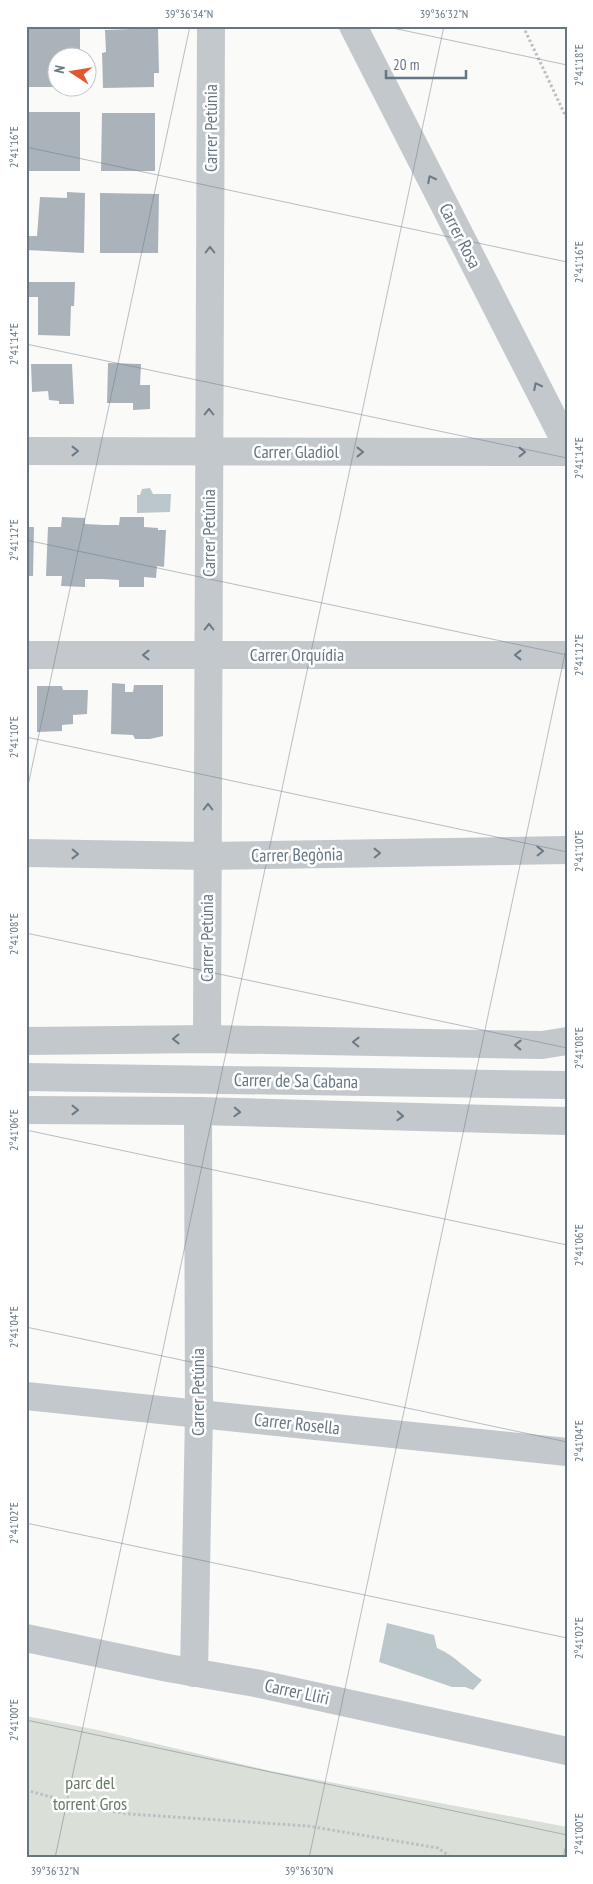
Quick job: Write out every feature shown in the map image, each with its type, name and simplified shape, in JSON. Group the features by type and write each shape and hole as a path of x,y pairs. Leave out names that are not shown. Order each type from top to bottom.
{"street":[{"name":"Carrer Petúnia","path":"207,1039 211,26"},
{"name":"Carrer Rosa","path":"353,26 567,445"},
{"name":"Carrer Gladiol","path":"26,451 567,452"},
{"name":"Carrer Orquídia","path":"26,655 567,655"},
{"name":"Carrer Begònia","path":"26,853 208,856 567,850"},
{"path":"26,1041 207,1039 542,1045 567,1041"},
{"name":"Carrer de Sa Cabana","path":"26,1077 567,1085"},
{"path":"26,1110 198,1110 567,1121"},
{"name":"Carrer Petúnia","path":"194,1673 199,1414 198,1110"},
{"name":"Carrer Rosella","path":"26,1396 567,1452"},
{"name":"Carrer Lliri","path":"26,1638 194,1673 255,1683 567,1751"}],"path":[{"path":"523,26 567,119"},
{"path":"26,1790 90,1808 130,1814 308,1826 438,1848 452,1858"}],"green space":[{"name":"parc del torrent Gros","path":"26,1716 98,1730 271,1771 567,1827 567,1858 26,1858"}],"shaded area":[{"path":"150,488 153,494 171,494 170,512 137,513 137,495 140,495 142,489"},
{"path":"387,1623 434,1635 437,1648 482,1680 473,1690 465,1687 452,1687 379,1662"}],"building":[{"path":"27,28 80,29 80,48 48,48 48,87 26,87"},
{"path":"158,28 159,73 154,73 154,87 103,88 102,53 106,52 105,30"},
{"path":"26,112 80,112 80,171 26,171"},
{"path":"102,113 155,113 155,171 101,171"},
{"path":"67,192 85,193 84,253 27,250 27,236 37,236 40,197 67,198"},
{"path":"100,193 159,194 158,253 100,253"},
{"path":"26,282 75,282 74,306 71,306 70,336 38,335 38,297 26,297"},
{"path":"108,363 141,364 140,385 150,385 150,409 133,410 133,403 107,403"},
{"path":"31,364 72,364 74,404 59,404 59,401 49,400 48,391 32,392"},
{"path":"62,517 85,518 85,524 119,525 120,517 144,517 144,527 166,530 164,567 157,566 156,578 144,577 144,587 119,587 119,580 103,579 85,579 85,587 61,586 62,576 46,576 48,527 61,527"},
{"path":"26,527 34,527 33,576 26,576"},
{"path":"112,683 125,684 125,692 133,692 134,685 163,685 163,736 150,739 135,739 133,735 111,734"},
{"path":"37,686 62,686 63,690 88,690 87,714 73,715 73,724 62,725 62,731 37,732"}]}
